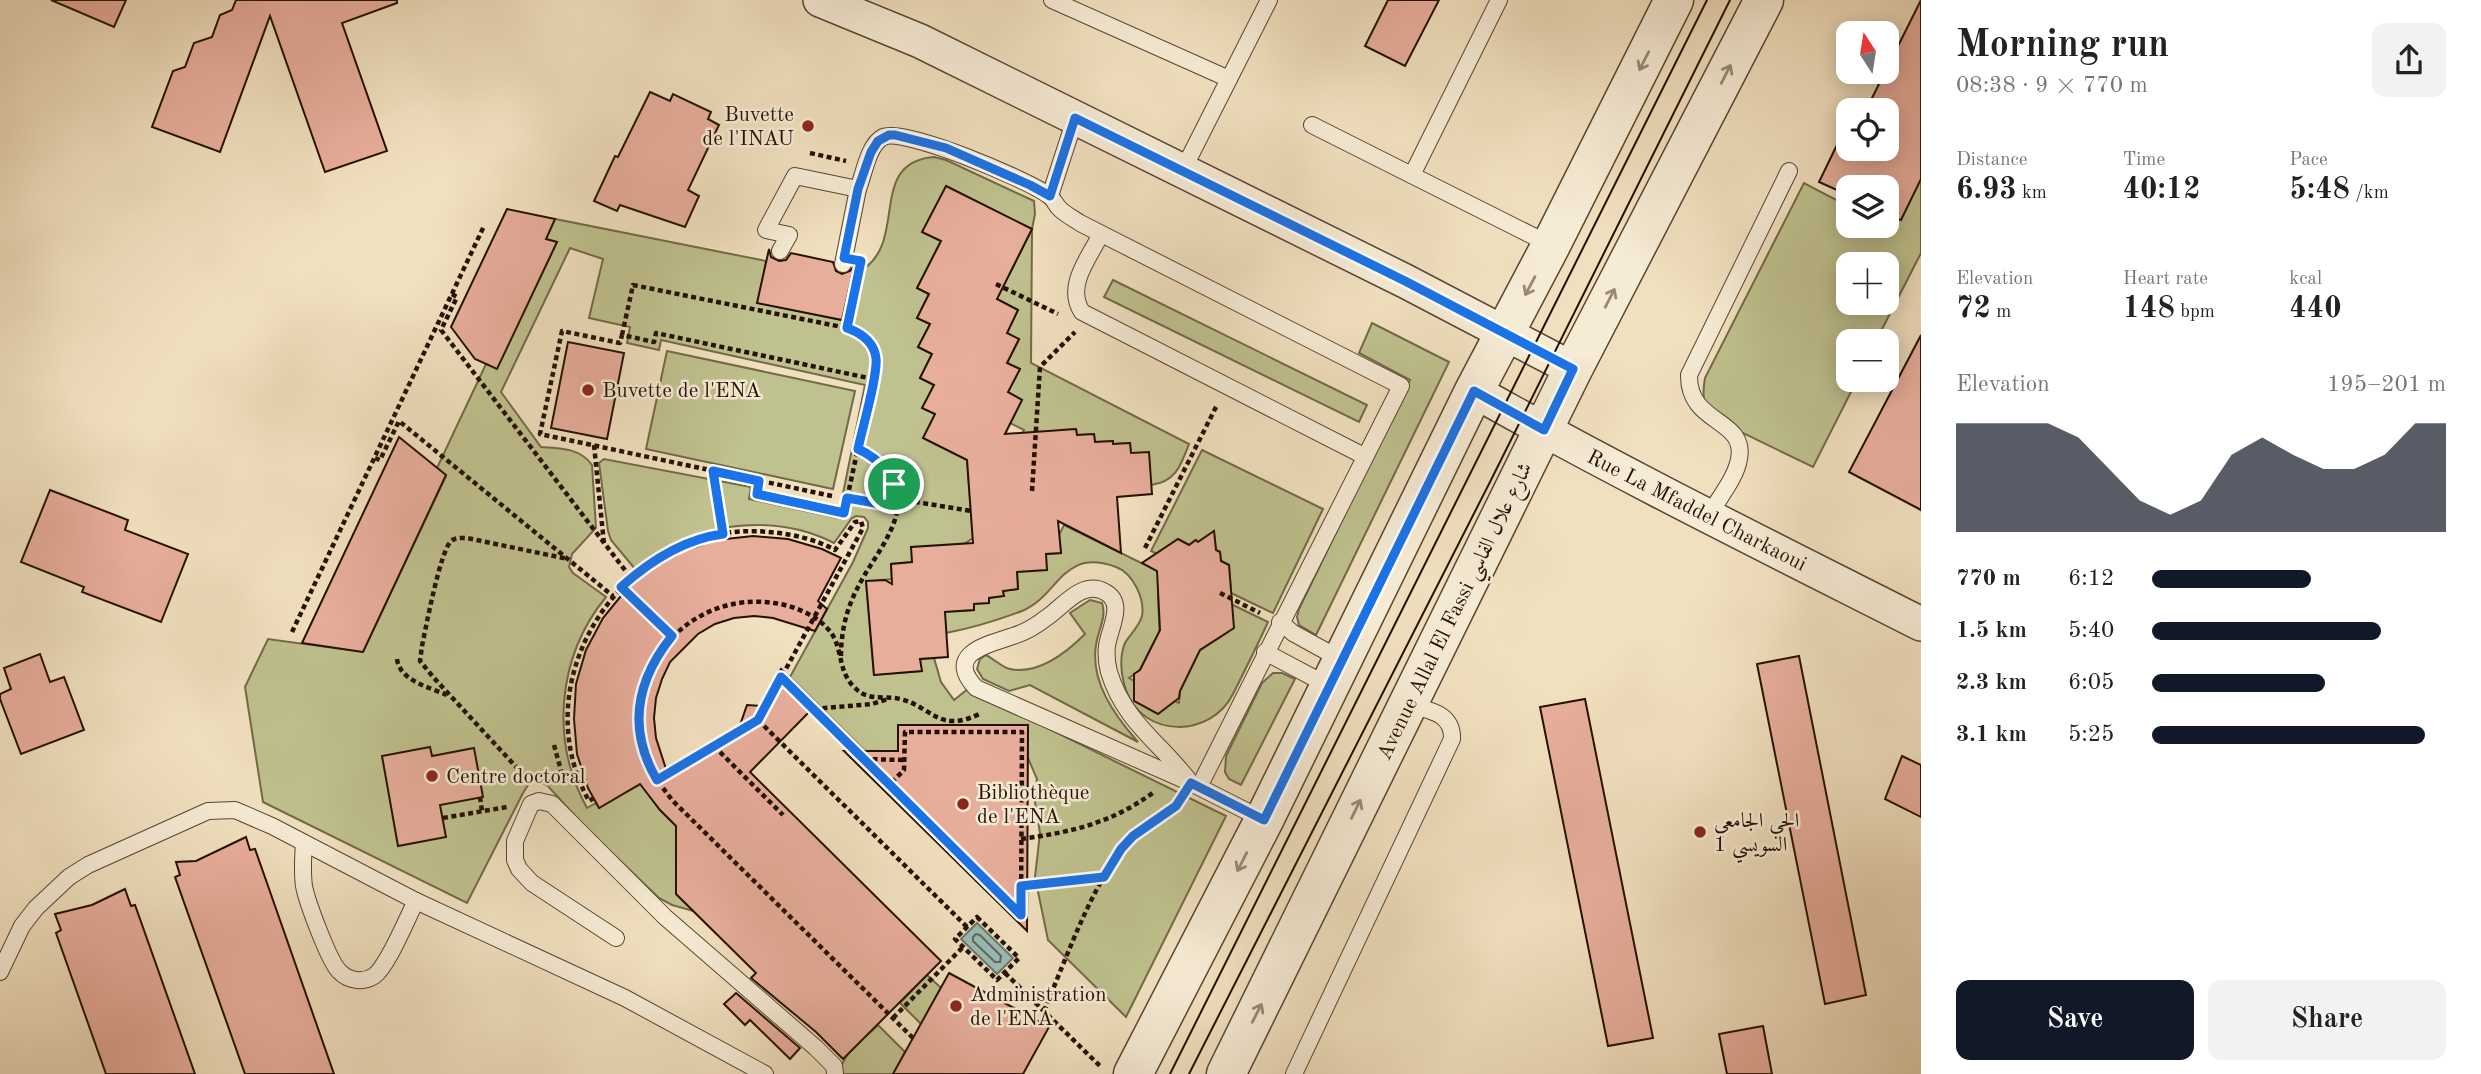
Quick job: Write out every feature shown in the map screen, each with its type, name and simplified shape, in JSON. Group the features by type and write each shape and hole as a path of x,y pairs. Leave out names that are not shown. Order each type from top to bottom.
{"street":[{"path":"820,0 920,41 1505,332 1573,369"},
{"path":"1133,1074 1264,820 1474,391 1674,0"},
{"name":"Avenue Allal El Fassi شارع علال الفاسي","path":"1226,1074 1573,369 1764,0"},
{"name":"Rue La Mfaddel Charkaoui","path":"1474,391 1708,517 1921,624"}],"lane":[{"path":"1052,0 1229,79"},
{"path":"1182,172 1269,0"},
{"path":"1412,175 1499,0"},
{"path":"1050,196 1075,118"},
{"path":"1312,125 1551,245"},
{"path":"844,261 858,189 867,165 878,141 895,135 946,148 1030,185 1050,196 1059,209 1101,234 1401,386 1195,785"},
{"path":"1708,517 1737,468 1739,446 1727,427 1701,409 1693,399 1689,388 1689,375 1789,171"},
{"path":"780,251 789,235 766,230 795,176 858,189"},
{"path":"1101,234 1075,285 1076,304 1085,322 1226,386 1364,456"},
{"path":"1195,785 1127,712 1116,693 1108,669 1106,648 1116,617 1111,595 1102,590 1088,589 1073,596 1033,628 972,651 966,662 966,671 976,688 1195,785 1264,820"},
{"path":"1280,622 1336,673"},
{"path":"1265,652 1336,673"},
{"path":"1294,1074 1452,738 1451,726 1443,716 1407,704"},
{"path":"616,938 531,883 519,869 515,860 515,841 539,803 552,804 665,917 816,1048 834,1066 835,1074"},
{"path":"0,972 22,926 36,908 69,877 88,865 195,816 208,811 235,810 416,901 625,999 765,1074"},
{"path":"304,843 303,872 306,894 334,965 345,976 368,979 380,970 416,901"}],"path":[{"path":"806,153 867,165"},
{"path":"292,632 484,226"},
{"path":"844,261 861,261 847,328"},
{"path":"996,284 1085,322 1040,368 1031,491"},
{"path":"759,481 757,494 844,513 876,358 872,348 858,332 633,285 620,343 562,331 540,434 832,496"},
{"path":"452,294 457,297 442,330 631,578"},
{"path":"622,335 654,342 656,333 873,379"},
{"path":"1145,548 1226,386"},
{"path":"375,458 380,460 399,421 614,596"},
{"path":"594,445 605,545"},
{"path":"842,668 843,632 850,605 857,588 891,531 898,507 894,484 886,470 874,458 858,449"},
{"path":"713,471 723,534"},
{"path":"847,498 898,507"},
{"path":"898,499 971,511"},
{"path":"594,798 589,801 583,790 572,756 568,719 571,683 581,648 598,615 621,587 649,564 681,545 723,534 753,530 789,534 835,550 855,522 861,521 863,528 758,720 657,780"},
{"path":"443,818 539,803 492,739 448,696 420,660 442,562 452,541 467,538 568,559"},
{"path":"621,587 672,636"},
{"path":"1220,593 1280,622"},
{"path":"913,1038 673,800 657,780 641,741 641,696 647,674 672,636 699,616 731,604 753,601 798,609 825,626 832,635 848,680 871,698 908,701 941,719 954,721 978,715 995,696"},
{"path":"397,659 398,668 406,677 448,696"},
{"path":"781,677 889,785 1021,915 1022,732 905,732 904,770 889,785"},
{"path":"813,709 872,704 891,698"},
{"path":"758,720 967,928"},
{"path":"954,721 954,732"},
{"path":"714,747 783,814"},
{"path":"864,760 904,760"},
{"path":"1021,839 1091,826 1119,814 1174,776"},
{"path":"1044,1011 1076,934 1121,849 1133,836 1176,806 1195,785"},
{"path":"480,797 482,811"},
{"path":"1021,886 1104,877"},
{"path":"977,917 1019,958 997,981 963,947 955,939 977,917"},
{"path":"893,1018 963,947"},
{"path":"1005,973 1107,1074"}],"green space":[{"path":"934,157 1034,201 1035,214 1032,229 946,186 923,232 941,241 917,288 929,294 917,318 930,324 918,347 932,354 920,378 934,385 923,408 935,414 967,460 973,538 940,560 891,564 892,579 866,582 874,675 921,671 920,659 934,658 941,682 954,700 968,689 1226,816 1126,1017 1048,940 1035,877 1040,833 1034,796 1037,779 1028,758 1028,726 899,725 898,751 865,751 790,677 853,562 868,528 864,517 852,518 834,543 810,533 784,527 758,525 704,532 656,553 635,569 611,540 599,463 604,459 751,487 749,499 838,518 865,385 661,340 659,350 627,343 630,327 589,318 603,259 570,248 501,392 541,447 576,452 592,465 596,528 572,554 569,567 573,573 606,597 577,646 569,672 564,700 567,755 587,808 596,803 599,807 641,784 660,810 728,876 693,911 672,905 659,898 587,829 547,785 534,779 523,793 467,903 263,802 245,687 268,639 363,652 446,476 437,468 486,364 497,368 557,242 546,239 555,219 766,261 758,303 842,320 854,266 866,267 878,254 884,238 894,186 902,172 914,162"},
{"path":"1921,173 1921,253 1899,296 1899,252 1836,252 1836,315 1889,315 1882,329 1836,329 1836,392 1851,392 1813,467 1712,418 1704,399 1705,378 1804,183 1836,200 1836,238 1899,238 1899,216"},
{"path":"1032,229 1031,363 1189,444 1180,465 1166,480 1151,485 1131,453 1130,443 1095,442 1094,434 1077,435 1076,429 1060,430 1012,453 1024,430 1010,423 1022,400 1008,392 1020,369 1007,363 1019,340 1007,333 1018,310 990,296 1009,275"},
{"path":"1113,280 1367,405 1359,422 1104,297"},
{"path":"1372,323 1449,362 1316,635 1299,625 1299,609 1410,380 1359,353"},
{"path":"667,351 855,391 833,489 646,449"},
{"path":"1202,450 1323,509 1273,613 1231,593 1229,565 1221,561 1220,552 1216,550 1214,531 1189,545 1178,539 1157,554 1151,551"},
{"path":"1064,525 1172,578 1158,596 1160,642 1155,640 1140,670 1129,678 1134,681 1135,701 1158,713 1175,701 1179,703 1180,691 1195,660 1190,657 1228,632 1227,602 1268,622 1233,694 1223,708 1209,719 1178,727 1147,717 1135,706 1124,685 1121,660 1125,643 1142,616 1142,602 1128,575 1116,567 1084,563 1072,568 1045,595 1022,611 985,624 946,633 944,609 959,607 960,611 974,610 974,604 1003,596 1003,591 1018,589 1017,572 1046,554 1061,553 1059,535"},
{"path":"1090,600 1102,603 1103,608 1095,659 1101,685 1113,710 1138,742 1030,685 1009,691 983,679 977,669 980,659 986,655 1007,668 1021,670 1051,661 1085,634 1070,613"},
{"path":"1273,673 1282,673 1295,679 1241,785 1229,779 1225,772 1226,756 1262,683"},
{"path":"927,975 941,988 921,1024 900,1003"},
{"path":"878,1025 905,1052 893,1074 841,1074 841,1067 848,1054"}],"water":[{"path":"977,923 1013,958 997,974 961,939"}],"building":[{"path":"51,0 126,0 114,27"},
{"path":"236,0 397,0 397,3 342,23 387,151 325,172 270,16 220,152 152,127 173,71 185,67 194,43 212,37 220,15 232,10"},
{"path":"1388,0 1439,0 1405,66 1365,46"},
{"path":"1921,0 1921,179 1901,220 1899,175 1836,175 1836,190 1819,182 1836,147 1836,161 1899,161 1899,98 1872,98 1879,84 1899,84 1899,44"},
{"path":"650,92 670,101 673,94 711,112 708,119 719,125 688,190 699,196 685,227 620,205 617,211 594,201"},
{"path":"946,186 1032,229 997,299 1018,310 1007,333 1019,339 1007,363 1020,369 1008,392 1022,400 1005,434 1076,429 1077,435 1094,434 1095,442 1130,443 1131,453 1149,452 1152,494 1117,497 1121,553 1058,521 1061,553 1046,554 1047,570 1017,572 1018,589 1003,591 1004,596 989,598 989,603 974,604 974,610 945,612 948,657 920,659 922,671 874,675 866,581 885,580 892,584 891,564 912,562 911,547 973,543 967,460 923,438 935,414 922,408 934,385 920,378 932,354 918,347 930,324 917,318 929,294 917,288 941,241 922,232"},
{"path":"507,209 555,219 546,239 557,242 497,369 475,359 451,327"},
{"path":"769,249 771,257 779,261 786,260 791,253 833,262 836,271 842,274 854,266 842,320 757,303"},
{"path":"1921,335 1921,510 1849,472 1891,392 1899,392 1899,377"},
{"path":"568,342 624,353 607,439 551,428"},
{"path":"399,437 446,475 363,652 302,643"},
{"path":"50,490 128,520 125,530 188,554 161,622 82,592 84,587 21,562"},
{"path":"1214,531 1216,550 1220,552 1221,561 1229,565 1234,628 1200,650 1179,698 1158,714 1134,701 1134,674 1140,670 1160,630 1157,571 1142,563 1178,539 1189,545"},
{"path":"753,536 788,539 841,558 818,601 827,609 815,631 773,618 754,616 715,624 698,634 670,662 662,679 656,698 656,738 666,769 740,725 747,705 762,706 781,669 817,704 750,772 941,961 843,1059 816,1032 751,978 756,973 676,894 676,826 640,784 599,808 588,788 577,754 574,719 576,684 586,650 603,618 625,591 652,568 683,551 717,540"},
{"path":"40,654 50,682 64,677 84,730 21,754 0,699 0,694 11,689 4,668"},
{"path":"1799,656 1866,995 1825,1004 1757,664"},
{"path":"1585,699 1653,1038 1608,1046 1540,707"},
{"name":"Bibliothèque de l'ENA","path":"898,725 1028,725 1027,931 844,751 898,751"},
{"name":"Centre doctoral","path":"430,747 432,756 474,748 483,797 440,805 446,837 398,846 382,756"},
{"path":"1902,756 1921,765 1921,817 1885,799"},
{"path":"246,837 250,850 255,849 334,1074 245,1074 175,877 180,875 176,862 196,861"},
{"path":"125,889 131,906 135,905 195,1074 106,1074 56,933 61,930 55,914 92,905"},
{"name":"Administration de l'ENA","path":"949,973 1049,1027 1023,1074 893,1074"},
{"path":"736,993 800,1048 790,1059 750,1020 745,1025 724,1004"},
{"path":"1763,1026 1772,1074 1727,1074 1719,1034"}],"tram line":[{"path":"1170,1074 1707,0"},
{"path":"1189,1074 1491,480 1730,0"}],"place":[{"name":"Buvette de l'INAU","path":"808,126"},
{"name":"Buvette de l'ENA","path":"588,390"},
{"name":"Centre doctoral","path":"432,776"},
{"name":"Bibliothèque de l'ENA","path":"963,804"},
{"name":"الحي الجامعي السويسي 1","path":"1700,832"},
{"name":"Administration de l'ENA","path":"956,1006"}],"route":[{"path":"1075,118 1405,281 1573,369 1544,430 1474,391 1264,820 1191,783 1176,806 1133,836 1121,849 1104,877 1021,886 1021,915 781,677 758,720 657,780 641,741 639,718 647,674 672,636 621,587 649,564 681,545 723,534 713,471 759,481 757,494 844,513 847,498 898,507 894,484 880,464 858,449 876,358 866,339 847,328 861,261 844,258 858,189 871,152 878,141 889,135 946,148 1050,196 1075,118"}]}
